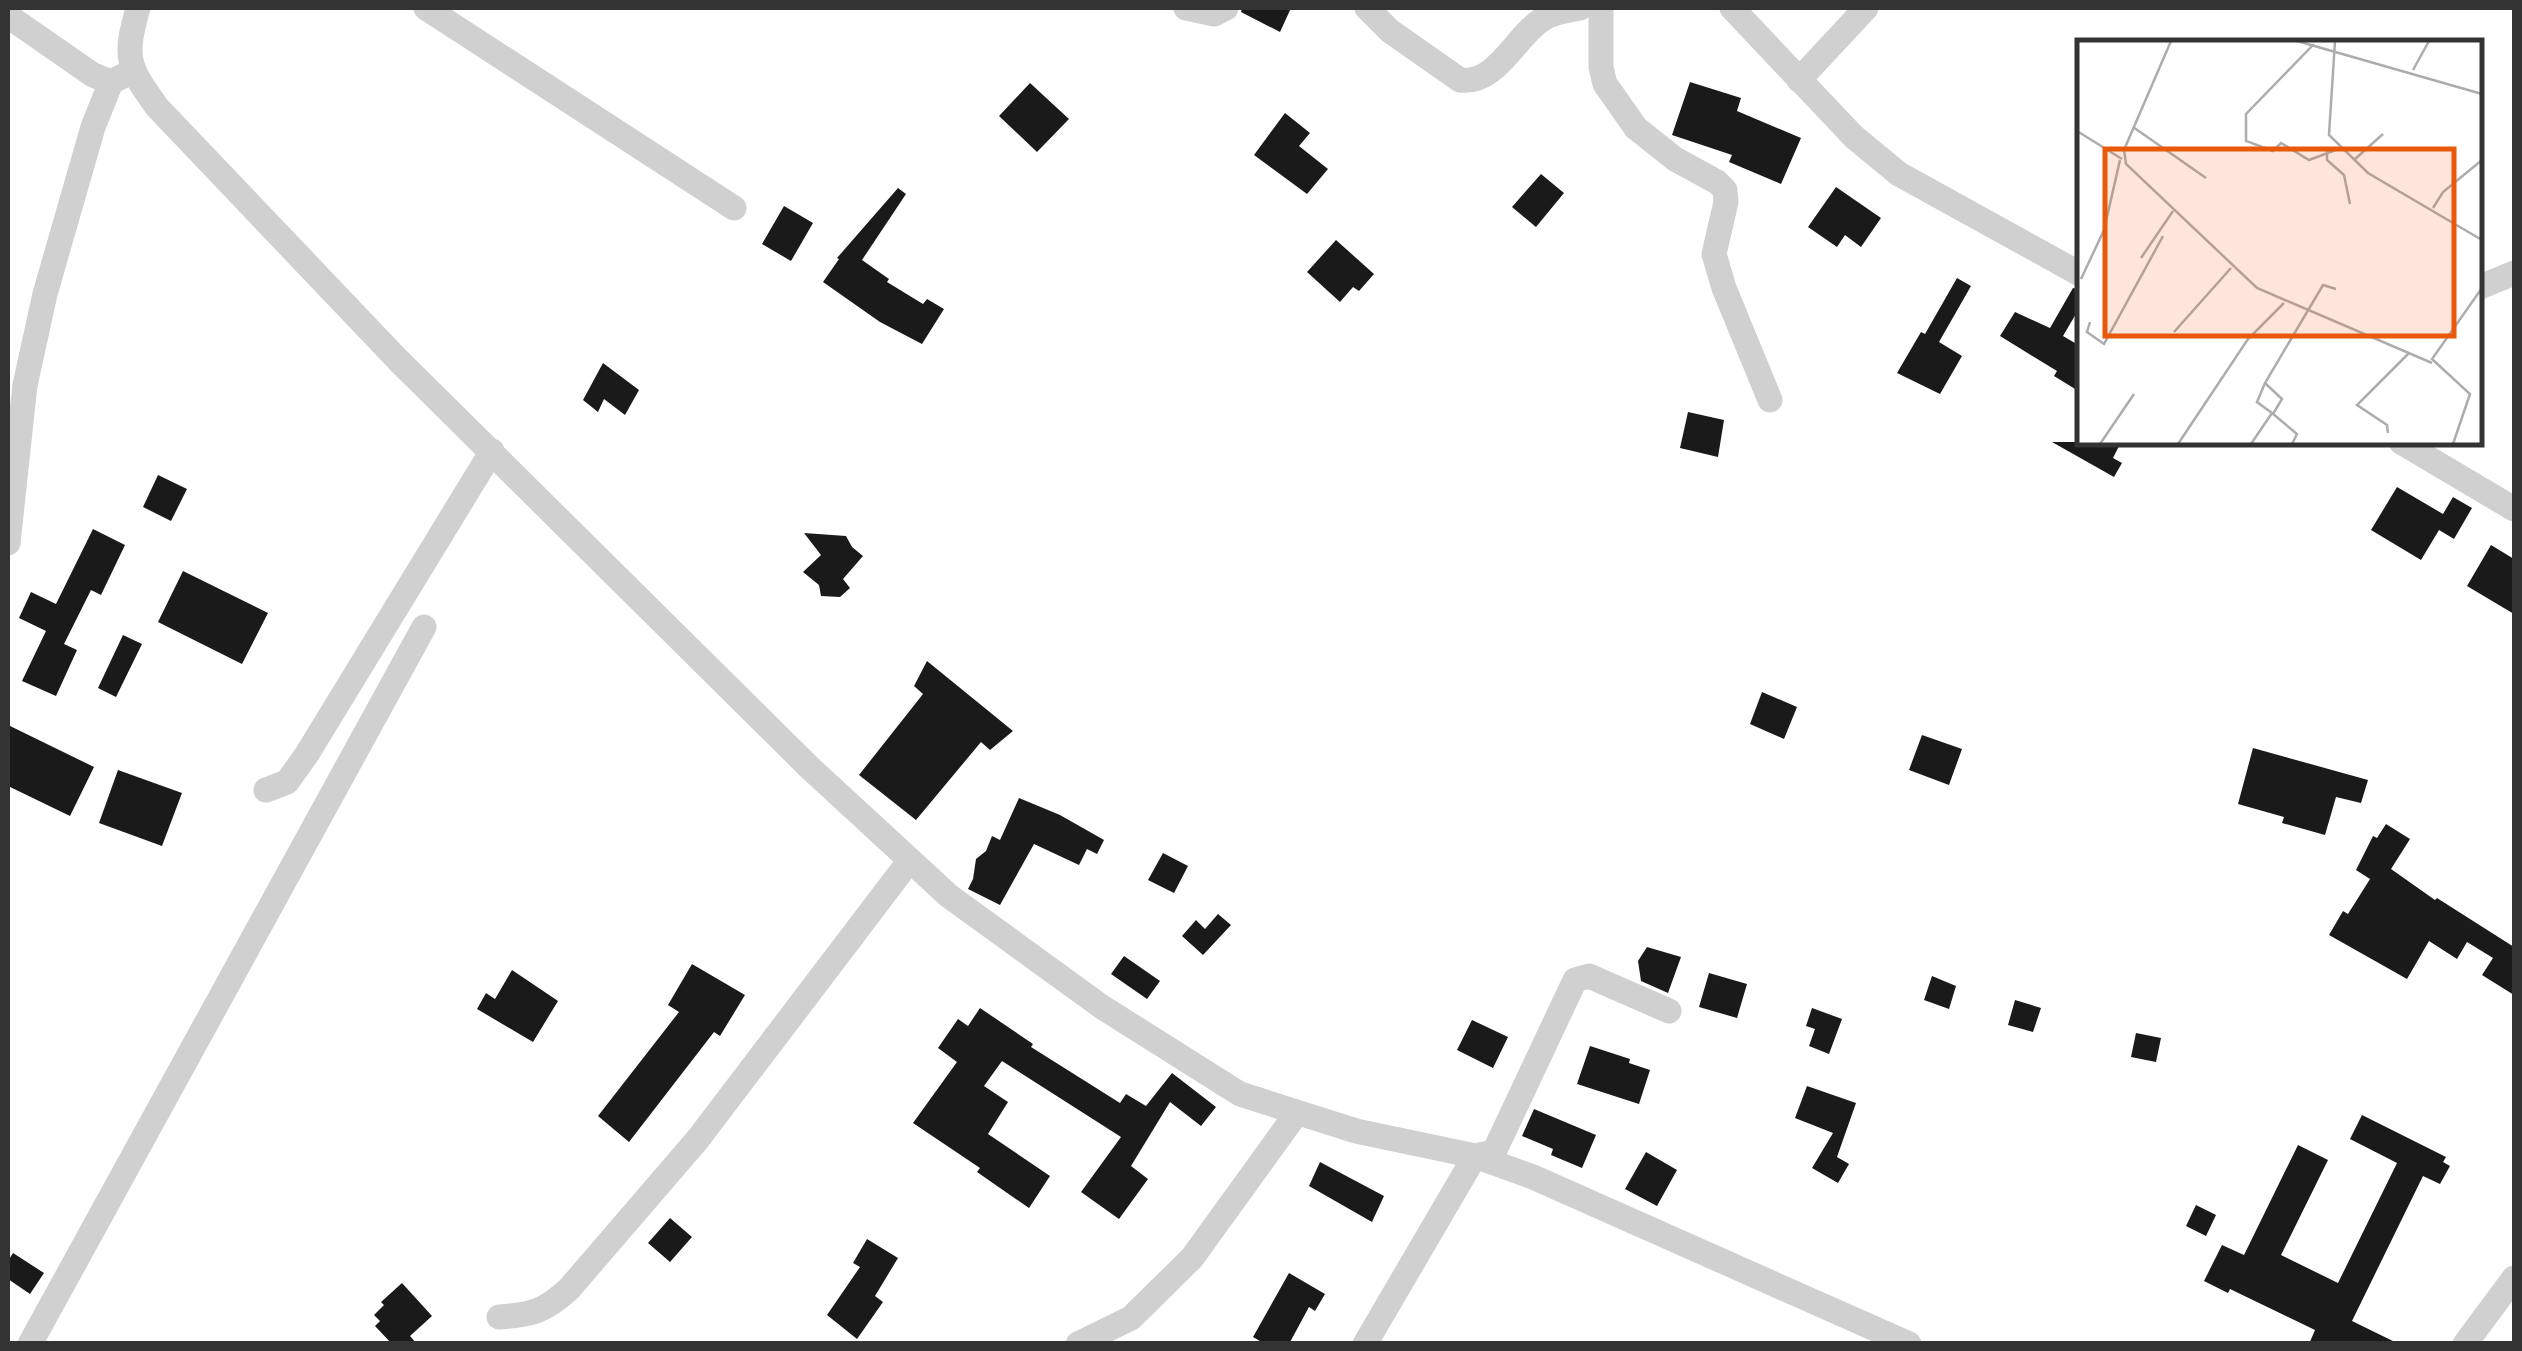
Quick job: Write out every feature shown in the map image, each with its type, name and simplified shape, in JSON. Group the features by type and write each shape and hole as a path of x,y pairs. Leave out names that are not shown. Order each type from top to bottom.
{"street":[{"path":"8,543 25,385 45,294 81,165 121,77 138,8"},
{"path":"426,8 734,208"},
{"path":"1186,8 1214,14 1226,8"},
{"path":"1366,8 1390,31 1460,80 1472,82 1485,76 1549,12 1580,8"},
{"path":"1601,8 1601,68 1605,84 1636,128 1674,159 1718,182 1725,190 1726,202 1714,254 1770,400"},
{"path":"1732,8 1854,137 1899,174 2077,272"},
{"path":"1799,80 1866,8"},
{"path":"8,16 93,74 121,77 157,107 398,360 809,767 949,896 1102,1007 1240,1094 1356,1131 1476,1156 1533,1177 1909,1344"},
{"path":"2482,286 2514,272"},
{"path":"2406,445 2514,509"},
{"path":"266,790 287,782 307,754 492,452"},
{"path":"30,1344 424,627"},
{"path":"499,1317 549,1308 569,1289 698,1140 910,860"},
{"path":"1365,1344 1476,1156 1494,1152 1575,980 1590,976 1668,1011"},
{"path":"1078,1344 1132,1318 1192,1258 1296,1114"},
{"path":"2465,1344 2514,1278"}],"building":[{"path":"1242,8 1291,8 1280,32 1241,12"},
{"path":"1690,82 1741,98 1737,111 1801,138 1781,184 1729,162 1732,155 1672,135"},
{"path":"1030,83 1069,119 1037,152 999,116"},
{"path":"1285,113 1310,133 1299,146 1328,169 1307,194 1254,155"},
{"path":"1541,174 1564,193 1536,227 1512,207"},
{"path":"1836,187 1881,218 1861,247 1845,235 1837,247 1808,227"},
{"path":"898,188 906,194 862,260 889,279 887,282 923,304 927,299 944,309 922,344 880,322 823,282 837,258"},
{"path":"784,206 813,223 791,261 762,244"},
{"path":"1336,240 1374,274 1359,291 1353,287 1340,302 1307,272"},
{"path":"1957,278 1971,286 1939,342 1962,356 1940,394 1897,373"},
{"path":"2073,288 2077,289 2077,312 2063,336 2077,344 2077,390 2054,376 2057,371 2000,336 2015,312 2050,328"},
{"path":"603,363 639,390 625,415 604,399 598,412 583,400"},
{"path":"1688,412 1724,420 1718,457 1680,448"},
{"path":"2052,442 2120,445 2113,458 2122,463 2114,477"},
{"path":"158,475 187,489 171,521 143,507"},
{"path":"2397,487 2443,514 2453,497 2472,508 2454,539 2439,530 2421,560 2371,530"},
{"path":"93,529 125,545 101,595 91,590 64,644 77,650 56,696 22,681 46,631 19,618 31,592 56,604"},
{"path":"804,533 846,536 863,556 843,579 850,588 840,597 821,596 819,585 803,572 821,555"},
{"path":"2491,545 2514,559 2514,614 2467,586"},
{"path":"183,571 268,613 242,664 158,622"},
{"path":"123,635 142,644 116,697 98,688"},
{"path":"927,661 1013,731 990,750 981,742 916,820 859,775 923,694 914,686"},
{"path":"1762,692 1797,707 1784,739 1750,724"},
{"path":"8,725 94,767 70,816 8,786"},
{"path":"1922,735 1962,749 1949,785 1909,770"},
{"path":"2253,748 2368,780 2361,803 2336,797 2325,835 2282,823 2284,817 2238,804"},
{"path":"118,770 182,793 162,846 99,823"},
{"path":"1019,798 1104,840 1097,854 1087,849 1079,865 1034,844 1000,905 968,889 976,859 986,851 992,836 1000,840"},
{"path":"2386,824 2410,839 2391,869 2514,947 2514,995 2482,975 2493,958 2467,942 2457,959 2429,941 2407,979 2329,935 2370,879 2356,870 2373,836 2377,838"},
{"path":"1163,853 1188,866 1174,893 1148,880"},
{"path":"1218,914 1231,925 1203,955 1182,936 1196,920 1205,929"},
{"path":"1647,947 1681,957 1668,993 1641,981 1638,961"},
{"path":"1124,956 1160,981 1147,999 1111,974"},
{"path":"692,964 745,995 720,1036 714,1032 629,1142 598,1116 679,1012 668,1005"},
{"path":"512,970 558,1001 533,1042 477,1009 486,993 495,999"},
{"path":"1709,973 1747,984 1737,1018 1699,1007"},
{"path":"1932,976 1956,986 1949,1009 1924,1000"},
{"path":"2015,1000 2041,1008 2033,1032 2008,1025"},
{"path":"980,1008 1033,1044 1031,1047 1120,1103 1126,1094 1146,1106 1172,1073 1216,1107 1201,1126 1170,1102 1131,1166 1148,1179 1119,1219 1081,1192 1121,1137 1002,1061 984,1086 1008,1102 988,1134 1050,1176 1029,1208 977,1172 980,1168 913,1123 957,1062 938,1048 958,1019 968,1026"},
{"path":"1812,1008 1842,1019 1829,1054 1809,1046 1815,1029 1806,1026"},
{"path":"1472,1020 1508,1037 1493,1068 1457,1050"},
{"path":"2136,1033 2161,1038 2156,1062 2131,1057"},
{"path":"1590,1046 1650,1070 1639,1104 1577,1084"},
{"path":"1807,1086 1856,1103 1837,1157 1849,1164 1838,1183 1812,1168 1833,1133 1795,1118"},
{"path":"1534,1109 1596,1135 1582,1168 1551,1155 1553,1149 1522,1136"},
{"path":"2362,1115 2446,1157 2443,1162 2450,1166 2440,1184 2423,1176 2352,1321 2399,1344 2309,1344 2315,1330 2230,1289 2228,1293 2204,1281 2222,1245 2244,1255 2298,1145 2328,1160 2281,1255 2338,1283 2397,1163 2350,1139"},
{"path":"1646,1152 1677,1170 1657,1206 1625,1189"},
{"path":"1320,1162 1384,1196 1372,1222 1309,1186"},
{"path":"2196,1205 2216,1215 2206,1236 2186,1226"},
{"path":"670,1218 692,1237 670,1262 648,1243"},
{"path":"867,1239 898,1258 875,1296 883,1302 857,1339 827,1315 860,1267 853,1263"},
{"path":"13,1253 44,1273 30,1294 8,1279 8,1261"},
{"path":"1289,1273 1325,1294 1315,1311 1309,1307 1289,1344 1265,1344 1253,1337"},
{"path":"402,1283 432,1316 410,1336 417,1344 392,1344 375,1326 380,1321 374,1315 384,1305 381,1302"}]}
